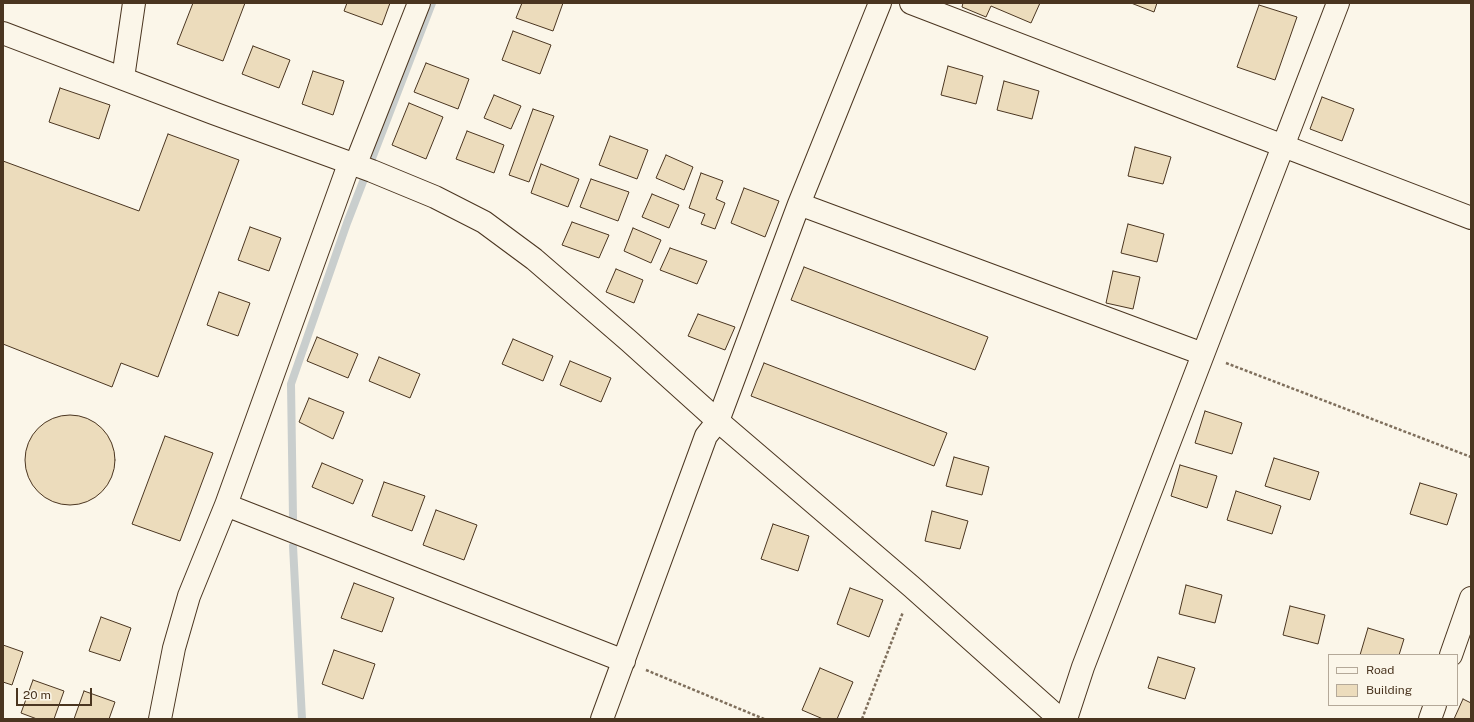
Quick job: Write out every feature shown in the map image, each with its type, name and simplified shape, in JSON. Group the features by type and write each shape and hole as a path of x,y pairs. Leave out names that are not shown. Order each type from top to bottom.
{"street":[{"path":"123,78 134,3"},
{"path":"160,719 174,648 189,596 360,167 419,3"},
{"path":"602,719 706,436 718,421 799,204 880,3"},
{"path":"911,3 1471,218"},
{"path":"1066,719 1083,667 1284,147 1338,3"},
{"path":"3,33 360,167 458,207 500,233 629,341 718,421 912,587 1060,719"},
{"path":"799,204 1203,354"},
{"path":"226,505 624,661"},
{"path":"1452,654 1471,598"},
{"path":"1430,719 1435,706"}],"path":[{"path":"1203,354 1471,457"},
{"path":"862,719 912,587"},
{"path":"624,661 764,719"}],"building":[{"path":"193,3 245,3 223,61 177,44"},
{"path":"347,3 390,3 382,25 344,11"},
{"path":"522,3 563,3 553,31 516,18"},
{"path":"963,3 1040,3 1031,23 991,6 986,17 962,7"},
{"path":"1131,3 1157,3 1154,12"},
{"path":"1259,5 1297,17 1275,80 1237,67"},
{"path":"513,31 551,45 540,74 502,60"},
{"path":"253,46 290,60 279,88 242,74"},
{"path":"426,63 469,79 458,109 414,92"},
{"path":"948,66 983,76 976,104 941,95"},
{"path":"313,71 344,81 333,115 302,104"},
{"path":"1004,81 1039,91 1032,119 997,110"},
{"path":"60,88 110,105 99,139 49,122"},
{"path":"494,95 521,106 511,129 484,118"},
{"path":"1322,97 1354,109 1342,141 1310,129"},
{"path":"409,103 443,117 426,159 392,145"},
{"path":"533,109 554,116 529,182 509,175"},
{"path":"467,131 504,145 494,173 456,159"},
{"path":"168,134 239,160 158,377 121,363 112,387 3,344 3,161 139,211"},
{"path":"610,136 648,150 637,179 599,165"},
{"path":"1135,147 1171,157 1163,184 1128,176"},
{"path":"666,155 693,167 684,190 656,178"},
{"path":"541,164 579,179 568,207 531,193"},
{"path":"701,173 723,181 716,199 725,203 715,229 701,224 705,214 689,208"},
{"path":"591,179 629,192 618,221 580,207"},
{"path":"744,188 779,201 765,237 731,223"},
{"path":"652,194 679,205 669,228 642,217"},
{"path":"572,222 609,235 599,258 562,245"},
{"path":"1128,224 1164,234 1157,262 1121,253"},
{"path":"250,227 281,238 269,271 238,260"},
{"path":"633,228 661,240 651,263 624,251"},
{"path":"670,248 707,261 697,284 660,270"},
{"path":"804,267 988,337 975,370 791,300"},
{"path":"616,269 643,280 634,303 606,292"},
{"path":"1113,271 1140,277 1133,309 1106,303"},
{"path":"219,292 250,303 238,336 207,325"},
{"path":"698,314 735,327 725,350 688,336"},
{"path":"317,337 358,354 348,378 307,361"},
{"path":"513,339 553,356 543,381 502,364"},
{"path":"379,357 420,374 410,398 369,381"},
{"path":"570,361 611,378 601,402 560,385"},
{"path":"764,363 947,433 934,466 751,396"},
{"path":"309,398 344,412 333,439 299,422"},
{"path":"1205,411 1242,423 1232,454 1195,443"},
{"path":"70,415 87,418 102,428 112,443 115,460 112,477 102,492 87,502 70,505 53,502 38,492 28,477 25,460 28,443 38,428 53,418"},
{"path":"165,436 213,453 180,541 132,524"},
{"path":"954,457 989,467 982,495 946,486"},
{"path":"1274,458 1319,472 1310,500 1265,486"},
{"path":"322,463 363,480 353,504 312,487"},
{"path":"1180,465 1217,476 1207,508 1171,496"},
{"path":"384,482 425,496 412,531 372,516"},
{"path":"1420,483 1457,494 1447,525 1410,514"},
{"path":"1236,491 1281,506 1272,534 1227,520"},
{"path":"436,510 477,525 464,560 423,545"},
{"path":"932,511 968,521 960,549 925,541"},
{"path":"773,524 809,536 798,571 761,559"},
{"path":"354,583 394,598 382,632 341,618"},
{"path":"1186,585 1222,595 1215,623 1179,614"},
{"path":"850,588 883,600 869,637 837,624"},
{"path":"1290,606 1325,615 1318,644 1283,635"},
{"path":"101,617 131,628 120,661 89,651"},
{"path":"1368,628 1404,639 1399,654 1360,654"},
{"path":"3,645 23,652 12,685 3,682"},
{"path":"334,650 375,664 363,699 322,684"},
{"path":"1158,657 1195,668 1185,699 1148,688"},
{"path":"820,668 853,682 837,719 823,719 802,710"},
{"path":"33,680 64,691 54,719 37,719 21,713"},
{"path":"84,691 115,702 109,719 74,719"},
{"path":"1463,699 1471,703 1471,719 1454,719"}],"waterway":[{"path":"293,518 291,384 347,223 432,3"},
{"path":"293,546 302,719"}]}
